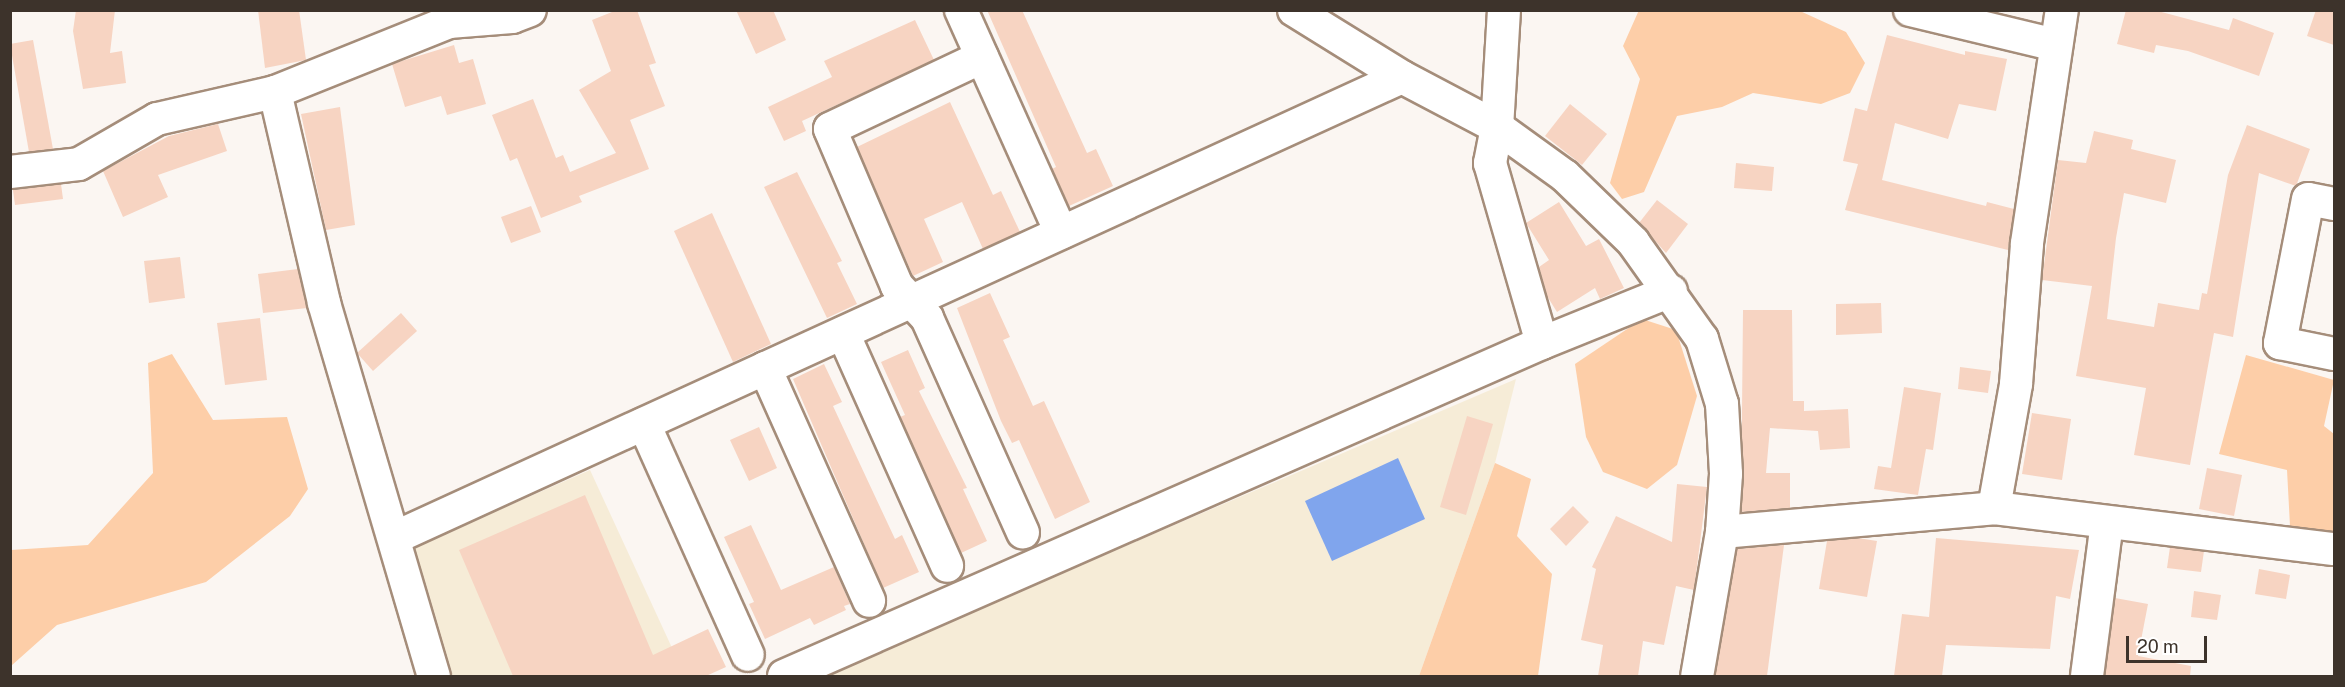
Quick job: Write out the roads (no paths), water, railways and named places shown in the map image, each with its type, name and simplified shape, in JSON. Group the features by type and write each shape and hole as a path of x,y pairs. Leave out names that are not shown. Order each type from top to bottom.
{"street":[{"path":"10,172 79,164 157,119 275,92 449,16 512,17 530,10"},
{"path":"961,10 1061,233"},
{"path":"1294,10 1402,77 1497,127 1565,176 1633,242 1671,291 1702,339 1722,405 1726,474 1722,532 1697,676"},
{"path":"1504,10 1497,127 1490,163 1542,343"},
{"path":"1910,10 2056,45"},
{"path":"1994,508 2016,384 2027,243 2062,10"},
{"path":"982,57 830,129 897,286 927,318 1023,533"},
{"path":"394,538 1402,77"},
{"path":"275,92 324,303 434,676"},
{"path":"2334,204 2308,199 2280,343 2334,354"},
{"path":"784,676 1542,343 1671,291"},
{"path":"843,333 947,567"},
{"path":"765,368 869,601"},
{"path":"644,424 748,655"},
{"path":"1722,532 1994,508 2334,549"},
{"path":"2088,676 2107,522"}],"water":[{"path":"1398,458 1425,519 1332,561 1305,501"}]}
